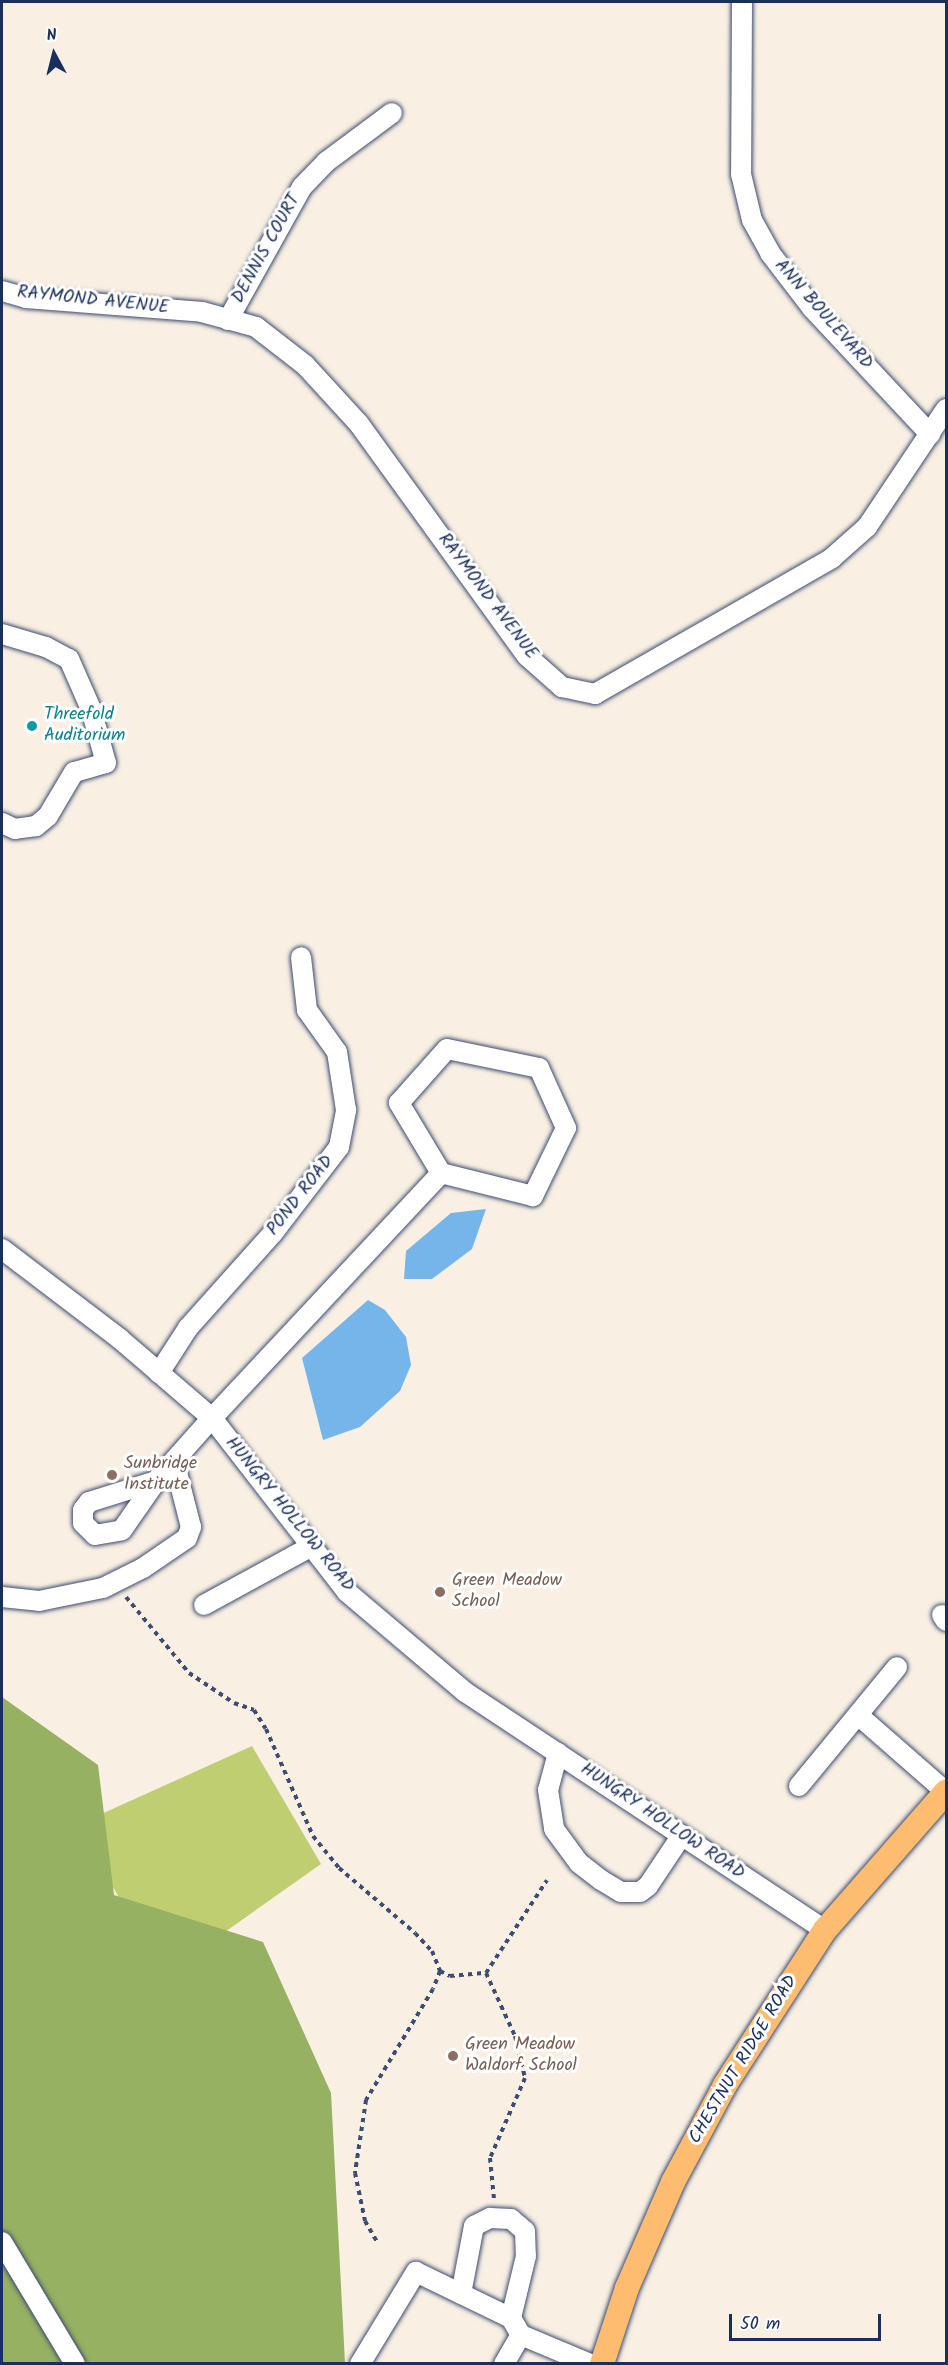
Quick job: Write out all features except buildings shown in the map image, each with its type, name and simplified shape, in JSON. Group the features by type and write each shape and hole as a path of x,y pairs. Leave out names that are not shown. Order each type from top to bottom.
{"main road":[{"name":"CHESTNUT RIDGE ROAD","path":"602,2364 627,2288 673,2182 737,2066 825,1930 946,1792"}],"street":[{"name":"ANN BOULEVARD","path":"742,2 741,174 752,220 770,253 812,308 930,434"},
{"name":"DENNIS COURT","path":"228,320 302,187 326,162 392,113"},
{"name":"RAYMOND AVENUE","path":"2,291 26,298 146,305 256,327 305,365 358,424 527,656 561,687 596,694 832,558 867,526 946,409"},
{"path":"2,633 46,647 69,659 91,709 106,763 74,772 48,816 36,826 15,829 2,823"},
{"name":"POND ROAD","path":"159,1373 188,1328 273,1233 339,1147 346,1110 337,1052 307,1010 301,957"},
{"path":"447,1049 539,1068 566,1128 533,1196 441,1173 399,1103 447,1049"},
{"path":"156,1481 441,1173"},
{"name":"HUNGRY HOLLOW ROAD","path":"2,1249 159,1373 212,1418 347,1592 456,1684 825,1930"},
{"path":"2,1597 39,1601 103,1588 187,1538 191,1527 174,1461"},
{"path":"204,1605 312,1546"},
{"path":"799,1786 897,1667"},
{"path":"858,1715 946,1792"},
{"path":"558,1753 548,1790 554,1829 579,1863 601,1880 621,1892 640,1892 648,1886 682,1835"},
{"path":"461,2294 474,2226 490,2218 511,2219 525,2231 526,2256 516,2326 504,2364"},
{"path":"2,2242 75,2364"},
{"path":"360,2364 416,2272 590,2364"}],"path":[{"path":"117,1581 140,1617 189,1673 234,1703 254,1710 267,1729 313,1836 339,1868 432,1951 440,1971 450,1976 486,1973"},
{"path":"486,1973 547,1880"},
{"path":"378,2242 365,2221 355,2173 366,2100 433,1989 440,1971"},
{"path":"486,1973 515,2036 525,2078 490,2158 494,2199"}],"green space":[{"path":"2,1697 98,1765 114,1895 263,1942 331,2093 345,2363 2,2363"},
{"path":"252,1746 321,1864 164,1975 77,1825"}],"water":[{"path":"486,1209 472,1249 432,1279 404,1279 406,1251 451,1213"},
{"path":"368,1300 385,1310 406,1337 411,1365 400,1391 360,1427 323,1440 302,1358"}],"place":[{"name":"Threefold Auditorium","path":"32,726"},
{"name":"Sunbridge Institute","path":"112,1475"},
{"name":"Green Meadow School","path":"440,1592"},
{"name":"Green Meadow Waldorf School","path":"453,2056"}]}
